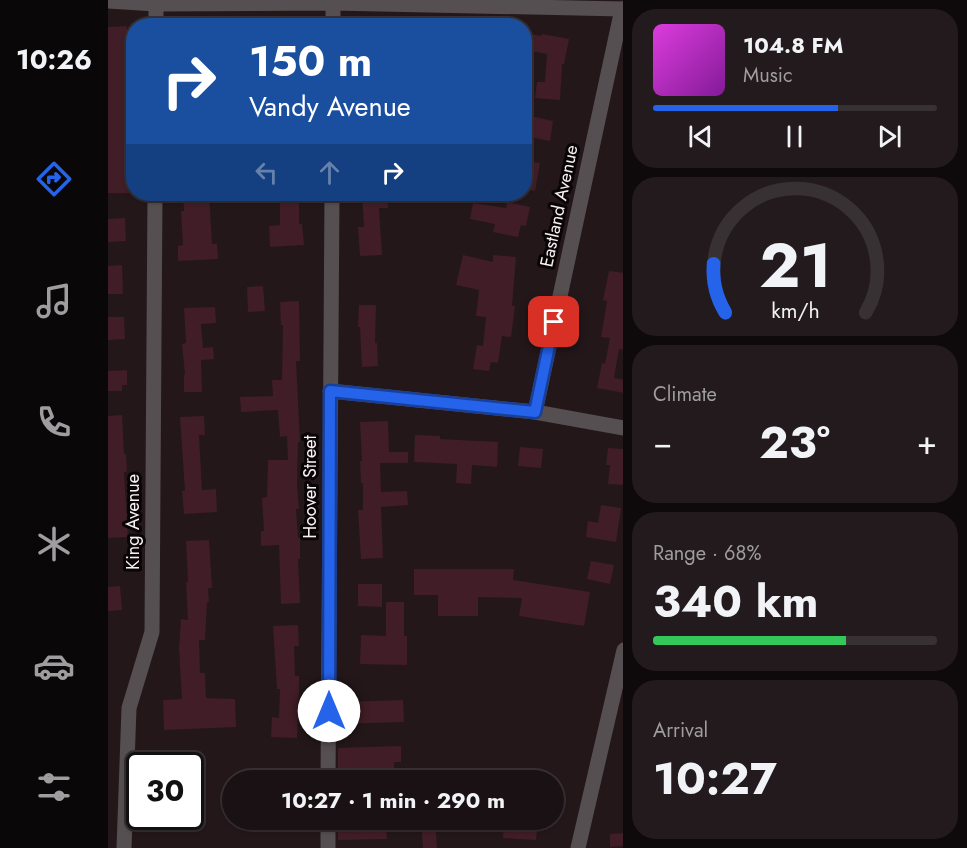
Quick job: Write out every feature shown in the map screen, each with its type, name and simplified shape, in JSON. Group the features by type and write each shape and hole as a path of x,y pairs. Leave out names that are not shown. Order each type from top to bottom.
{"street":[{"path":"108,1 156,4 333,3 623,9"},
{"path":"333,3 333,18"},
{"path":"156,4 156,18"},
{"name":"Eastland Avenue","path":"535,412 623,9"},
{"name":"King Avenue","path":"124,848 129,708 152,632 155,201"},
{"name":"Hoover Street","path":"328,770 332,201"},
{"path":"330,391 535,412 623,428"},
{"path":"578,848 623,654"},
{"path":"328,830 328,848"}],"building":[{"path":"126,26 126,103 124,103 126,193 108,193 108,27"},
{"path":"532,34 569,39 564,64 562,64 560,100 535,98 537,82 545,82 547,54 532,51"},
{"path":"532,117 553,121 550,141 532,137"},
{"path":"532,162 540,163 535,191 532,190"},
{"path":"183,201 209,201 212,244 217,244 218,259 178,261 178,246 183,245 181,211 184,211"},
{"path":"280,201 299,201 299,224 302,224 304,245 270,247 269,226 280,225"},
{"path":"362,201 388,201 388,208 379,208 382,255 360,256 358,227 364,227"},
{"path":"507,202 530,207 526,226 521,225 518,237 493,232 495,224 470,219 473,203 506,208"},
{"path":"125,218 126,241 108,242 108,219"},
{"path":"463,255 493,262 493,255 516,257 512,306 515,306 511,337 502,336 498,363 491,362 489,371 473,369 477,345 483,346 486,317 476,316 479,290 456,285"},
{"path":"122,265 123,294 108,294 108,266"},
{"path":"609,271 623,273 623,350 619,349 614,378 623,380 623,393 597,388 610,338 601,337 607,301 603,300"},
{"path":"263,286 265,311 248,312 247,287"},
{"path":"299,301 300,361 296,361 300,442 298,442 297,486 299,509 296,509 298,538 300,538 300,559 298,559 300,603 281,604 279,545 261,546 261,531 264,531 262,498 267,497 268,460 288,460 287,436 280,437 278,410 241,412 240,397 273,396 272,380 282,380 283,325 281,325 280,302"},
{"path":"359,305 376,305 375,343 377,343 378,366 362,367 360,327 358,327"},
{"path":"215,307 216,323 201,324 203,348 213,347 214,359 201,360 202,392 184,392 182,344 186,343 184,308"},
{"path":"108,317 124,317 125,339 108,340"},
{"path":"127,370 127,385 122,385 122,391 108,391 108,371"},
{"path":"122,415 127,472 124,472 128,537 108,538 108,416"},
{"path":"204,416 205,435 199,435 202,490 216,489 217,512 184,514 182,491 185,491 180,417"},
{"path":"388,421 389,452 408,452 408,463 380,463 381,492 407,491 408,505 381,507 383,558 361,559 358,510 363,510 360,422"},
{"path":"415,435 440,436 440,439 498,442 497,467 472,465 471,484 456,483 457,464 414,462"},
{"path":"520,447 543,449 541,468 518,466"},
{"path":"608,448 623,449 623,485 608,484 610,465 606,465"},
{"path":"601,505 621,508 616,542 586,537 588,521 598,523"},
{"path":"209,540 212,588 208,588 209,602 207,602 205,640 199,640 200,673 205,673 206,698 235,699 236,727 164,730 163,700 182,699 179,649 181,619 188,620 186,541"},
{"path":"591,561 614,565 610,584 587,579"},
{"path":"414,569 514,569 513,580 590,592 584,626 519,616 522,598 478,597 478,616 438,616 438,595 414,595"},
{"path":"358,584 382,584 382,607 358,606"},
{"path":"120,586 122,610 108,611 108,587"},
{"path":"386,602 404,602 407,665 360,664 361,635 386,636"},
{"path":"298,625 299,646 294,646 295,676 299,676 297,738 271,737 272,717 279,718 280,689 277,689 273,626"},
{"path":"403,700 404,722 339,724 338,702"},
{"path":"401,746 401,762 394,762 394,770 338,770 338,748"},
{"path":"315,830 315,832 265,831"},
{"path":"338,830 387,830 387,839 338,840"},
{"path":"422,830 436,830 437,848 423,848"},
{"path":"503,830 537,830 536,840 503,838"},
{"path":"623,833 623,846 610,847 610,834"}],"route":[{"path":"329,711 330,391 535,412 554,322"}]}
